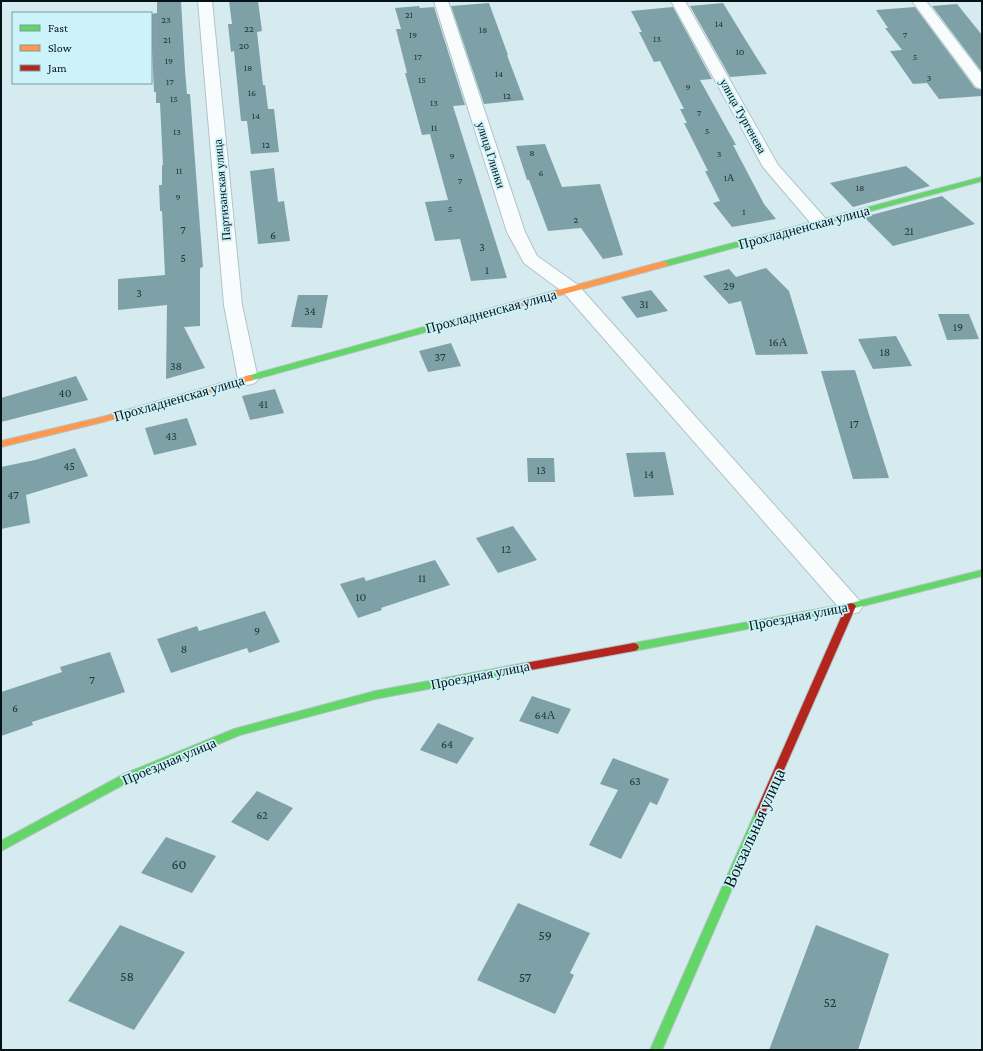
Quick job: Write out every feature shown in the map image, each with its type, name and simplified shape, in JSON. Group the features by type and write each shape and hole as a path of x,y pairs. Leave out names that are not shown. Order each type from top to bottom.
{"street":[{"name":"Партизанская улица","path":"205,1 233,305 248,379"},
{"name":"улица Глинки","path":"441,1 516,232 530,259 570,289 851,606"},
{"name":"улица Тургенева","path":"678,1 771,167 820,223"},
{"path":"919,1 982,84"},
{"name":"Прохладненская улица","path":"1,444 103,419 570,289 982,179"},
{"name":"Проездная улица","path":"1,846 128,777 238,732 375,695 851,606 982,573"},
{"name":"Вокзальная улица","path":"656,1050 851,606"}],"building":[{"path":"157,1 181,1 185,70 187,94 190,94 203,267 200,268 200,326 184,327 205,368 166,379 167,305 118,310 118,279 165,275 162,211 160,211 159,185 162,185 163,165 160,103 156,103 156,92 154,92 152,48 152,14 157,13"},
{"path":"229,1 258,1 262,31 257,32 263,85 265,85 268,109 274,109 279,152 251,154 247,121 241,121 234,51 231,52 228,24 232,24"},
{"path":"489,3 524,100 484,104 451,6"},
{"path":"723,3 767,74 730,77 690,6"},
{"path":"957,4 982,35 982,72 932,6"},
{"path":"419,6 420,8 434,7 465,105 453,106 507,278 471,281 460,239 435,241 425,202 448,200 430,134 422,135 405,73 407,73 396,29 401,29 395,8"},
{"path":"673,7 712,79 700,80 736,145 733,145 764,204 776,219 732,227 713,203 720,201 705,171 708,171 684,123 687,123 680,109 684,109 660,61 654,62 639,32 642,32 631,11"},
{"path":"915,7 975,88 982,90 982,96 939,99 927,83 913,84 890,51 902,50 885,28 888,28 876,10"},
{"path":"545,144 562,187 600,184 623,255 603,259 581,228 548,231 529,180 527,180 516,146"},
{"path":"906,166 930,186 853,207 830,183"},
{"path":"274,168 278,202 284,201 290,241 258,244 250,171"},
{"path":"942,196 975,224 893,246 864,217"},
{"path":"766,268 789,291 808,354 756,355 741,301 729,304 703,276 729,269 736,277"},
{"path":"651,290 668,311 637,318 621,297"},
{"path":"298,295 328,295 322,328 291,327"},
{"path":"938,314 969,314 979,339 947,340"},
{"path":"896,336 912,366 873,369 858,339"},
{"path":"451,343 461,366 428,372 419,351"},
{"path":"855,370 889,478 853,479 821,371"},
{"path":"76,376 88,400 1,422 1,398"},
{"path":"275,389 284,413 250,420 242,396"},
{"path":"187,418 197,445 154,455 145,428"},
{"path":"75,448 88,476 26,495 30,523 1,529 1,467 35,460"},
{"path":"665,452 674,495 634,497 626,453"},
{"path":"527,458 554,458 555,482 528,482"},
{"path":"513,526 537,560 498,573 476,538"},
{"path":"435,560 450,585 381,608 382,610 358,618 340,584 364,577 366,581"},
{"path":"265,611 280,642 249,653 247,648 171,673 157,639 197,626 199,631"},
{"path":"110,652 125,692 32,722 33,725 1,736 1,692 62,672 60,667"},
{"path":"532,696 571,709 558,734 519,721"},
{"path":"438,723 474,738 457,764 420,750"},
{"path":"613,758 669,779 657,805 650,802 621,859 589,845 618,790 600,784"},
{"path":"257,791 293,808 268,841 231,822"},
{"path":"166,837 216,856 192,893 141,873"},
{"path":"518,903 590,933 570,973 574,975 555,1014 477,980"},
{"path":"120,925 185,952 134,1030 68,1001"},
{"path":"816,925 889,954 858,1050 769,1050"}],"traffic: fast":[{"path":"664,264 982,179"},
{"path":"250,378 517,304"},
{"path":"634,647 851,606 982,573"},
{"path":"1,846 128,777 238,732 375,695 509,670"},
{"path":"656,1050 760,813"}],"traffic: slow":[{"path":"517,304 664,264"},
{"path":"1,444 103,419 250,378"}],"traffic: jam":[{"path":"760,813 851,606"},
{"path":"509,670 634,647"}]}
